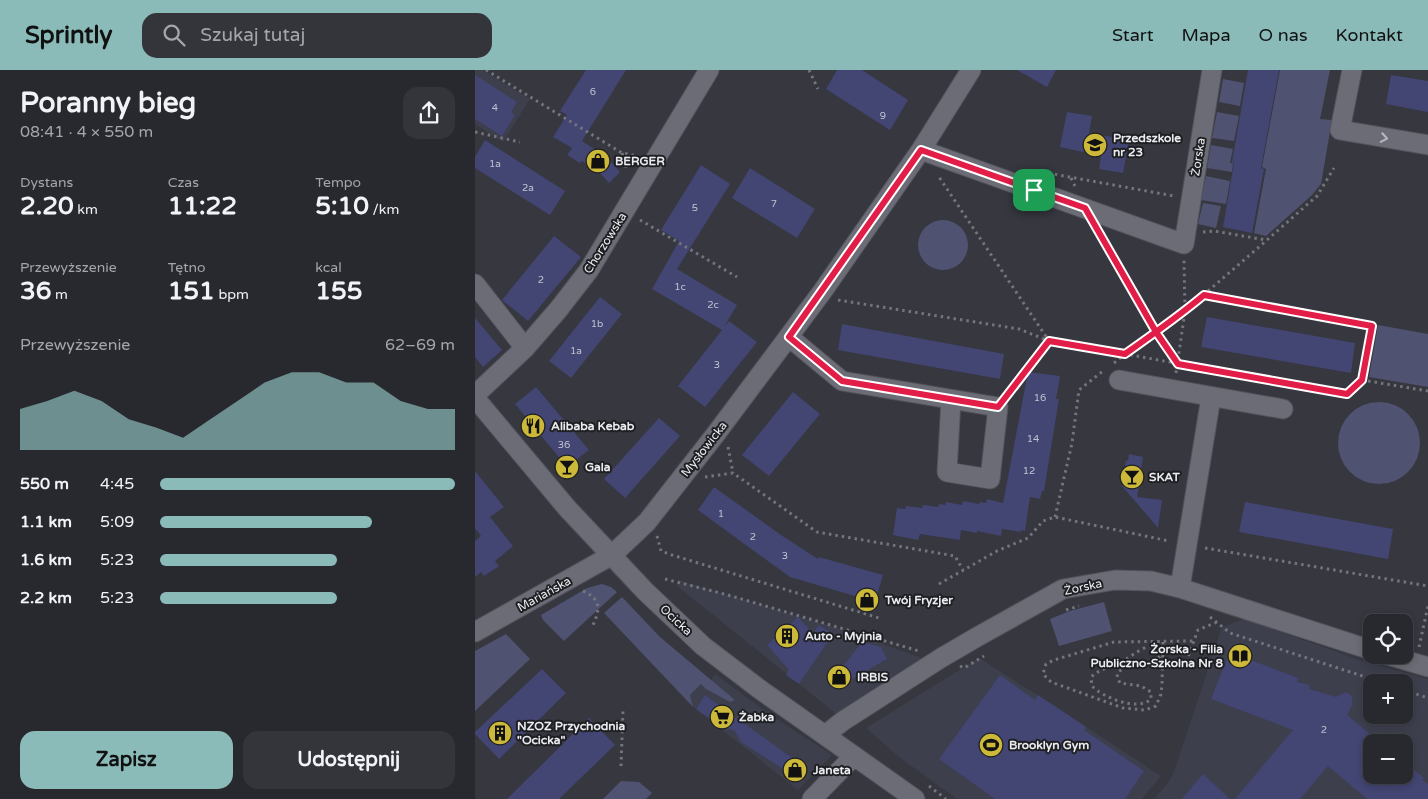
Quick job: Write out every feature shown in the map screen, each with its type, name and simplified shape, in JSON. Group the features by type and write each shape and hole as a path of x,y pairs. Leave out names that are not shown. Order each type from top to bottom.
{"street":[{"name":"Chorzowska","path":"475,396 525,348 589,270 709,70"},
{"name":"Mysłowicka","path":"612,555 651,516 789,337 921,150 971,70"},
{"name":"Żorska","path":"1185,239 1212,70"},
{"path":"1352,70 1340,130 1428,145"},
{"path":"921,150 1185,239"},
{"path":"475,284 525,348"},
{"path":"789,337 842,381 998,407 990,479 947,472 951,400"},
{"path":"1111,372 1211,397 1283,409"},
{"name":"Ocicka","path":"475,396 567,508 645,591 703,646 744,678 915,799"},
{"path":"1180,588 1211,397"},
{"name":"Mariańska","path":"475,632 612,555"},
{"name":"Żorska","path":"825,736 843,721 941,658 1063,589 1115,580 1151,581 1180,588 1363,647"},
{"path":"812,799 854,756"}],"path":[{"path":"486,70 622,154 656,158"},
{"path":"809,70 818,89"},
{"path":"475,132 520,142"},
{"path":"1055,517 1073,443 1079,390 1111,372 1125,354 1204,295 1317,196 1334,168"},
{"path":"1039,172 1191,199"},
{"path":"938,175 1049,341"},
{"path":"625,211 737,277"},
{"path":"1178,364 1185,311 1185,239 1213,231 1267,240"},
{"path":"1099,232 1156,332 1178,364"},
{"path":"822,292 832,299 1019,329 1049,341 1347,394 1362,380 1372,326 1204,295"},
{"path":"998,407 1049,341"},
{"path":"1362,380 1428,391"},
{"path":"701,478 733,473 817,532 955,556 963,570"},
{"path":"656,533 661,550 673,555 879,618"},
{"path":"581,589 597,602 599,615 592,627"},
{"path":"1422,666 1428,606"},
{"path":"1186,662 1198,630 1225,620"},
{"path":"1163,642 1161,694 1156,706 1145,710 1123,708 1086,695 1051,682 1043,674 1046,664 1054,660 1114,642 1193,641"},
{"path":"1154,663 1161,655 1157,646 1153,645 1143,648 1124,660 1094,674 1091,678 1092,686 1100,694 1110,698 1145,704 1151,699 1151,692 1141,686 1120,683 1117,677 1118,672 1127,666 1154,663 1162,662"},
{"path":"1413,693 1428,698"},
{"path":"621,766 623,710"}],"shaded area":[{"path":"475,70 482,70 530,99 503,142 475,124"},
{"path":"1280,70 1330,70 1320,119 1332,120 1321,184 1312,195 1266,236 1254,233 1266,169 1262,167"},
{"path":"1223,79 1244,83 1240,106 1219,102"},
{"path":"1217,112 1239,116 1234,141 1212,138"},
{"path":"1211,145 1233,149 1230,163 1233,163 1232,172 1207,168"},
{"path":"1206,176 1230,181 1226,204 1201,200"},
{"path":"1203,203 1221,206 1216,228 1198,224"},
{"path":"938,220 948,220 961,227 968,240 968,250 961,263 948,270 938,270 929,266 922,259 918,250 918,240 922,231 929,224"},
{"path":"1378,325 1428,334 1428,387 1369,377"},
{"path":"1379,402 1395,405 1408,414 1417,427 1420,443 1417,459 1408,472 1395,481 1379,484 1363,481 1350,472 1341,459 1338,443 1341,427 1350,414 1363,405"},
{"path":"678,580 841,629 930,661 839,716 677,586"},
{"path":"602,584 611,587 617,592 564,641 543,620 541,615 587,588"},
{"path":"622,597 660,637 735,700 730,702 706,689 701,684 690,695 693,707 604,613"},
{"path":"1104,602 1112,631 1059,646 1050,619 1070,611"},
{"path":"1244,619 1363,661 1363,664 1374,664 1410,674 1363,674 1363,724 1413,724 1413,675 1428,679 1428,799 1154,799 1168,783 1174,772 1222,627"},
{"path":"506,634 530,659 475,711 475,651"},
{"path":"979,658 1161,776 1142,799 957,799 899,757 866,728"},
{"path":"715,674 772,716 832,755 798,790 693,707 690,695 701,684 706,688"},
{"path":"621,781 639,782 652,793 646,799 603,799"}],"building":[{"path":"586,70 626,70 582,141 608,158 620,172 609,183 598,171 582,161 580,163 567,155 572,148 553,137 567,115 560,111"},
{"path":"837,70 862,70 908,100 890,130 826,89"},
{"path":"1017,70 1056,70 1047,87"},
{"path":"1248,70 1279,70 1261,168 1264,169 1252,233 1223,227"},
{"path":"475,75 517,102 511,112 515,115 502,136 475,119"},
{"path":"1391,75 1428,81 1428,112 1386,104"},
{"name":"Przedszkole nr 23","path":"1067,112 1092,116 1089,133 1129,140 1123,173 1099,169 1101,156 1060,147"},
{"path":"485,140 565,191 550,215 475,168 475,157"},
{"path":"701,165 730,184 677,269 737,305 724,327 729,321 757,342 705,407 678,386 722,330 652,289 679,241 661,230"},
{"path":"750,168 815,209 797,238 732,198"},
{"path":"554,236 581,257 528,321 502,300"},
{"path":"600,297 622,314 571,378 549,361"},
{"path":"1207,317 1355,343 1351,373 1201,347"},
{"path":"475,318 502,350 483,367 475,357"},
{"path":"842,324 1004,354 1000,379 838,350"},
{"path":"1028,372 1060,376 1056,399 1059,399 1044,491 1042,491 1040,499 1030,497 1025,531 1002,529 1001,536 961,530 960,540 920,534 918,540 893,535 897,508 905,509 906,506 922,508 923,505 938,507 939,504 945,505 946,502 962,505 963,501 979,504 980,502 986,503 987,499 1003,503"},
{"path":"536,387 589,450 567,467 515,404"},
{"path":"793,392 820,414 769,476 742,455"},
{"path":"659,418 680,436 625,498 604,479"},
{"path":"1129,454 1143,457 1137,497 1162,500 1158,528 1122,486 1126,460 1128,461"},
{"path":"475,471 504,507 490,517 513,546 495,561 499,566 484,576 481,572 475,577 475,541 481,536 475,530"},
{"path":"714,487 818,559 819,557 883,575 875,602 790,577 698,510"},
{"path":"1245,502 1393,529 1388,559 1239,532"},
{"path":"798,617 813,634 819,625 833,634 799,684 786,675 789,670 767,645"},
{"path":"862,642 881,647 887,659 836,688 828,676 844,665"},
{"path":"1230,652 1298,678 1297,682 1310,685 1309,689 1336,697 1346,692 1352,696 1352,705 1347,715 1370,734 1363,734 1363,784 1413,784 1413,769 1428,784 1428,799 1367,799 1328,766 1300,799 1235,799 1293,730 1211,699"},
{"path":"542,669 566,693 499,759 475,732"},
{"path":"1000,675 1035,700 1038,695 1086,727 1084,730 1144,771 1125,799 995,799 939,759"},
{"path":"705,695 806,768 796,781 780,767 741,742 735,731 721,726 696,709"},
{"path":"589,718 615,745 559,799 507,799"},
{"path":"1203,774 1230,799 1182,799"}],"place":[{"name":"Przedszkole nr 23","path":"1095,145"},
{"name":"BERGER","path":"598,161"},
{"name":"Alibaba Kebab","path":"533,426"},
{"name":"Gala","path":"567,467"},
{"name":"SKAT","path":"1132,477"},
{"name":"Twój Fryzjer","path":"867,600"},
{"name":"Auto - Myjnia","path":"787,636"},
{"name":"Żorska - Filia Publiczno-Szkolna Nr 8","path":"1240,656"},
{"name":"IRBIS","path":"839,677"},
{"name":"Żabka","path":"722,717"},
{"name":"NZOZ Przychodnia \"Ocicka\"","path":"500,733"},
{"name":"Brooklyn Gym","path":"991,745"},
{"name":"Janeta","path":"795,770"}],"route":[{"path":"1034,190 921,150 789,337 842,381 998,407 1049,341 1125,354 1156,332 1185,311 1204,295 1372,326 1362,380 1347,394 1178,364 1156,332 1085,208 1034,190"}]}
